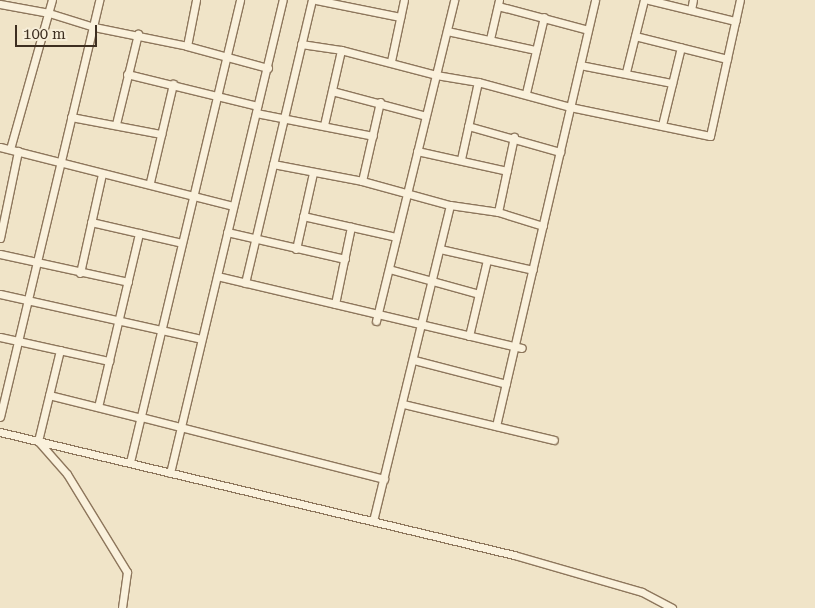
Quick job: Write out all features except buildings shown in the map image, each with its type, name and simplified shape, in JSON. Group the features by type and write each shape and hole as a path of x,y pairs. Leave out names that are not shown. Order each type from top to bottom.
{"street":[{"path":"10,149 52,0"},
{"path":"0,417 94,28 99,0"},
{"path":"187,46 194,0"},
{"path":"130,462 240,0"},
{"path":"170,473 256,109 268,68 282,0"},
{"path":"245,283 312,0"},
{"path":"316,0 354,3 400,17"},
{"path":"391,61 404,0"},
{"path":"377,318 454,0"},
{"path":"496,426 506,384 519,348 533,270 594,0"},
{"path":"626,72 644,0"},
{"path":"648,0 735,21"},
{"path":"691,10 693,0"},
{"path":"302,44 391,61 436,75 526,93 570,107 662,124 710,136 740,0"},
{"path":"490,39 498,3 588,30"},
{"path":"0,4 48,13 94,28 138,34 187,46 227,59 268,68"},
{"path":"526,93 544,16"},
{"path":"447,31 536,50"},
{"path":"116,124 138,34"},
{"path":"635,36 727,59"},
{"path":"662,124 681,48"},
{"path":"324,125 341,50"},
{"path":"580,65 626,72 672,83"},
{"path":"127,74 173,84 284,119 324,125 373,136"},
{"path":"461,159 478,82"},
{"path":"150,182 173,84"},
{"path":"332,92 380,102 426,116"},
{"path":"362,181 380,102"},
{"path":"71,117 161,134"},
{"path":"468,126 514,137 560,152"},
{"path":"498,212 514,137"},
{"path":"0,147 102,174 150,182 193,196 233,206"},
{"path":"0,238 4,203 18,151"},
{"path":"417,151 461,159 507,171"},
{"path":"273,164 362,181 450,204 498,212 543,226"},
{"path":"296,248 313,173"},
{"path":"80,272 102,174"},
{"path":"373,522 423,325 450,204"},
{"path":"303,216 396,238"},
{"path":"91,222 182,242"},
{"path":"335,304 351,227"},
{"path":"227,232 255,240 345,259"},
{"path":"98,407 139,233"},
{"path":"440,249 533,270"},
{"path":"0,254 128,282"},
{"path":"469,336 487,260"},
{"path":"389,269 479,294"},
{"path":"217,276 335,304 377,318 423,325 519,348"},
{"path":"0,294 201,339"},
{"path":"0,337 109,361"},
{"path":"38,441 60,350"},
{"path":"414,360 506,384"},
{"path":"50,395 384,480"},
{"path":"403,404 554,440"},
{"path":"0,432 514,555 642,592 672,608"},
{"path":"38,441 67,474 127,572 122,608"}]}
